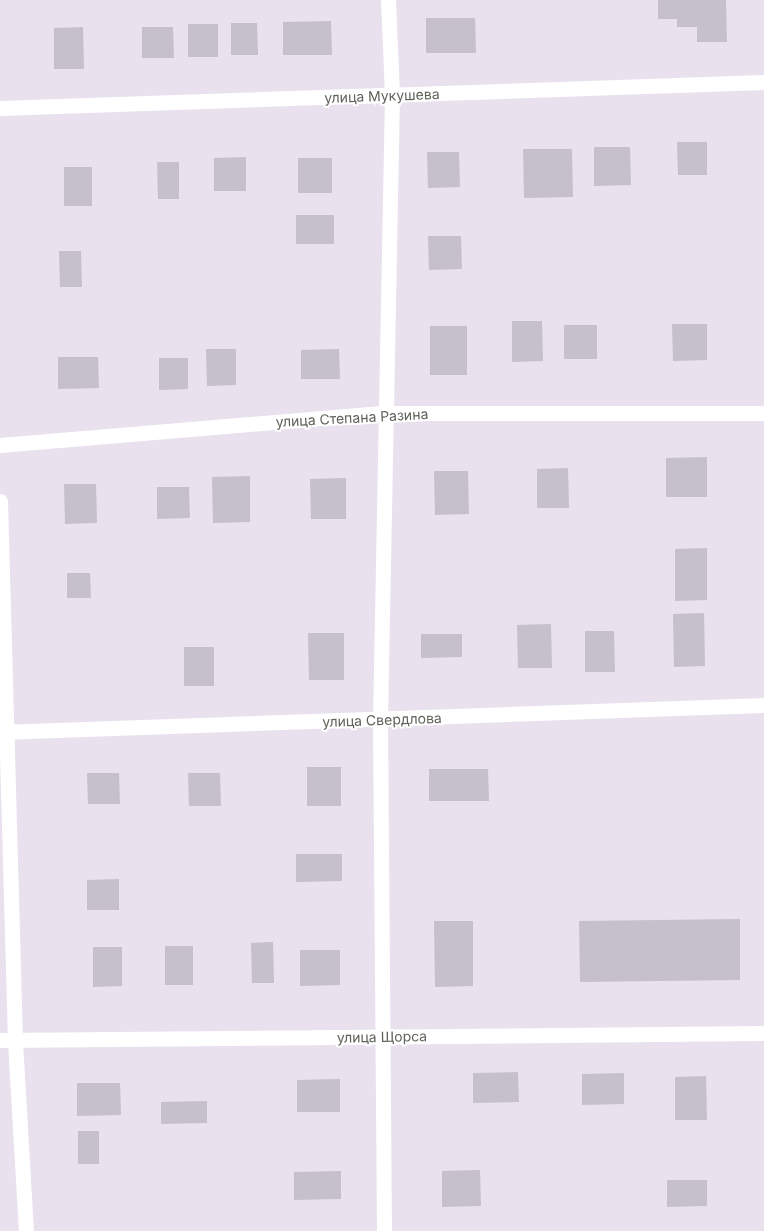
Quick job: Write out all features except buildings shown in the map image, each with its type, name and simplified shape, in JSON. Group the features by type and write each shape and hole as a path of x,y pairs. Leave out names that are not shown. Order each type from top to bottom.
{"street":[{"path":"384,1231 380,720 392,95 388,0"},
{"name":"улица Мукушева","path":"0,108 764,82"},
{"name":"улица Степана Разина","path":"0,445 385,413 764,413"},
{"path":"0,501 3,732 15,1040 26,1231"},
{"name":"улица Свердлова","path":"3,732 764,705"},
{"name":"улица Щорса","path":"0,1040 764,1033"}]}
